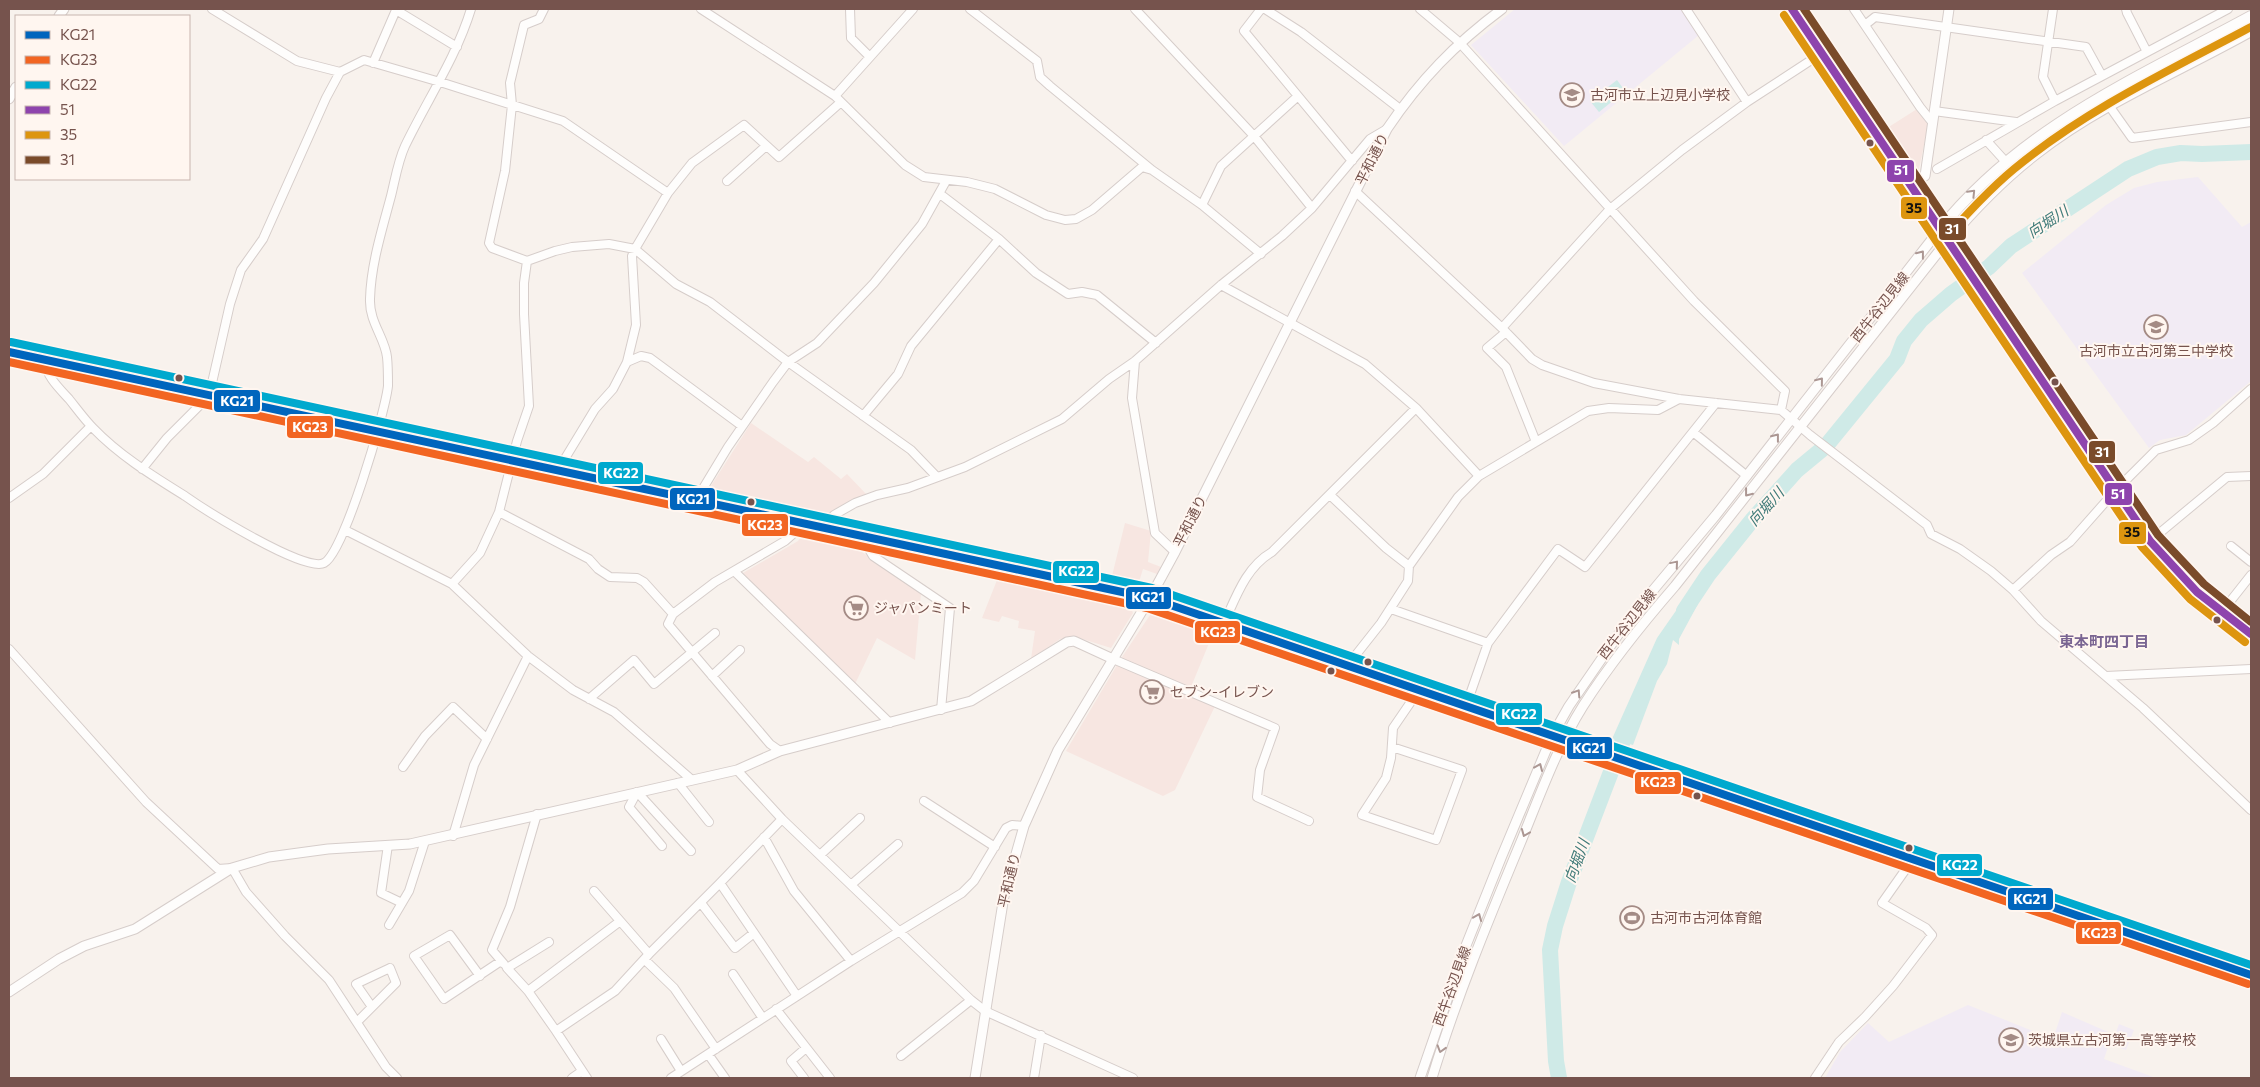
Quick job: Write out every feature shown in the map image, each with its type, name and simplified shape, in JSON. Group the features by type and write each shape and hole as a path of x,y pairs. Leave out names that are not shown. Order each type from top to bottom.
{"main road":[{"path":"1792,9 2150,541 2184,581 2221,613 2251,634"},
{"path":"1940,229 1968,196 2006,161 2071,114 2251,16"},
{"path":"1947,241 1977,206 2016,170 2061,136 2110,107 2251,32"}],"street":[{"path":"212,9 297,60 340,72"},
{"path":"44,360 46,372 91,426 142,469 227,524 314,565 323,564 330,558 344,530 378,432 388,383 387,354 371,314 370,300 375,256 404,150 440,82 471,9"},
{"path":"544,9 538,19 524,25 510,83 512,105 505,171 489,243 492,248 527,261 572,247 609,244 635,249 676,284 710,302 788,362 911,450 937,477"},
{"path":"701,9 835,96 905,165 924,176 946,181 967,182 995,189 1046,215 1065,220 1076,219 1092,210 1142,167 1152,170"},
{"path":"850,9 851,38 869,56"},
{"path":"835,96 913,9"},
{"path":"970,9 1037,61 1040,77 1050,86 1152,170 1202,205 1261,254"},
{"path":"1135,9 1254,136 1312,208"},
{"path":"1261,9 1244,31 1352,161"},
{"path":"1265,9 1300,32 1400,109"},
{"path":"1420,9 1459,42 1694,301 1785,391 1781,410"},
{"name":"平和通り","path":"975,1078 1004,896 1024,826 1058,750 1150,598 1175,552 1387,129 1400,109 1434,67 1459,42 1502,9"},
{"path":"1686,9 1747,102"},
{"path":"1854,9 1932,122"},
{"path":"1910,186 1925,176 1949,9"},
{"path":"2053,9 2043,77 2055,101"},
{"path":"2126,9 2147,52"},
{"path":"1937,169 2016,122 2228,9"},
{"path":"372,63 396,10 456,48"},
{"path":"1865,25 1875,17 1946,28 2048,40 2086,47 2102,76"},
{"path":"1536,442 1506,367 1486,348 1610,209 1682,150 1747,102 1822,53"},
{"path":"142,469 167,438 209,396 230,304 241,270 263,239 326,98 340,72 364,60 563,121 668,193"},
{"path":"9,100 15,89"},
{"path":"1202,205 1221,166 1298,96"},
{"path":"558,470 595,409 613,389 626,362 636,325 632,256 668,193 692,163 744,125 779,157 841,102"},
{"path":"2110,107 2132,138 2251,122"},
{"path":"1934,111 2016,122"},
{"path":"823,528 834,515 855,504 877,495 908,488 965,466 1062,419 1135,361 1221,285 1261,254 1312,208 1370,139 1387,129"},
{"path":"1986,140 2006,161"},
{"path":"727,181 766,146"},
{"path":"696,500 742,426 788,362 817,342 874,283 906,246 940,194 946,181"},
{"path":"1355,191 1504,330 1532,359 1542,365 1594,383 1680,399 1781,410 1790,420 1927,525 1931,534 1971,556 2013,590 2041,621 2106,676 2251,810"},
{"path":"940,194 999,239 1036,273 1068,294 1082,292 1098,295 1156,343"},
{"name":"西牛谷辺見線","path":"1420,1078 1465,948 1552,736 1590,672 1629,619 1747,476 1940,229"},
{"path":"863,416 898,374 911,346 999,239"},
{"name":"西牛谷辺見線","path":"1432,1078 1465,981 1542,790 1582,707 1619,654 1947,241"},
{"path":"452,584 480,553 499,512 514,460 517,441 529,406 524,314 524,283 527,261"},
{"path":"1221,285 1365,364 1416,408 1479,476"},
{"path":"9,352 1150,598 2251,975"},
{"path":"626,362 641,356 650,358 742,426"},
{"path":"1135,361 1132,398 1155,533 1175,552"},
{"path":"2013,590 2051,555 2070,542 2116,490 2156,450 2189,440 2213,423 2251,389"},
{"path":"1351,666 1355,656 1391,608 1408,581 1409,566 1458,497 1479,476 1580,415 1595,408 1658,410 1680,399"},
{"path":"1466,706 1488,643 1558,549 1585,568 1716,403"},
{"path":"1224,623 1253,567 1261,558 1272,552 1416,408"},
{"path":"9,498 43,474 91,426"},
{"path":"1692,432 1747,476"},
{"path":"2150,541 2227,477 2251,476"},
{"path":"1330,495 1409,566"},
{"path":"499,512 588,559 610,577 637,578 644,582 673,614"},
{"path":"780,751 770,744 668,624 673,614 715,582 785,541 793,534 798,523"},
{"path":"344,530 452,584 528,656 573,690 614,712 692,780"},
{"path":"861,536 873,556 950,608 941,710"},
{"path":"2231,546 2251,562"},
{"path":"735,572 890,723"},
{"path":"2221,613 2251,575"},
{"path":"1391,608 1488,643"},
{"path":"589,699 634,660 654,684 715,633"},
{"path":"9,649 146,802 218,869 232,868 269,857 328,849 388,846 453,836 537,814 737,770 780,751 970,701 1067,642 1074,641 1275,728 1260,770 1257,797 1309,821"},
{"path":"712,676 740,650"},
{"path":"453,836 474,765 528,656"},
{"path":"2106,676 2251,669"},
{"path":"1392,747 1462,770 1436,840 1362,815 1386,778 1392,747 1393,728 1419,690"},
{"path":"403,767 425,736 453,706 487,739"},
{"path":"737,770 782,819 971,1000 985,1011 1133,1078"},
{"path":"678,784 709,822"},
{"path":"638,792 629,807 662,846"},
{"path":"638,792 691,851"},
{"path":"924,801 995,848"},
{"path":"537,814 510,907 492,950 528,991 588,1078"},
{"path":"820,855 860,818"},
{"path":"556,1032 615,991 782,819"},
{"path":"673,1078 850,961 969,888 1006,828 1012,825 1024,826"},
{"path":"764,838 794,891 850,961"},
{"path":"389,925 409,891 425,841"},
{"path":"852,884 898,844"},
{"path":"388,846 381,892 402,903"},
{"path":"1815,1078 1834,1048 1893,986 1932,935 1926,928 1882,903 1913,859"},
{"path":"9,992 59,959 84,946 135,929 232,868"},
{"path":"232,868 246,892 284,936 329,980 358,1021 386,1067 397,1078"},
{"path":"720,883 797,996"},
{"path":"594,890 674,988 716,1049"},
{"path":"701,903 735,948 754,933"},
{"path":"528,991 619,922"},
{"path":"480,976 450,935 414,956 444,999 480,976 549,942"},
{"path":"358,1021 372,1007 396,983 390,968 356,984 372,1007"},
{"path":"733,974 762,1018"},
{"path":"901,1056 971,1000"},
{"path":"776,1009 830,1078"},
{"path":"1034,1078 1041,1035"},
{"path":"662,1039 681,1071"},
{"path":"804,1078 791,1061 806,1048"},
{"path":"708,1054 725,1078"},
{"path":"572,1078 582,1071"}],"shaded area":[{"name":"古河市立上辺見小学校","path":"1515,9 1681,9 1699,35 1564,146 1471,45"},
{"path":"1917,109 1928,125 1919,169 1911,169 1884,130"},
{"name":"古河市立古河第三中学校","path":"2198,177 2242,227 2251,222 2251,381 2186,435 2160,440 2149,448 2022,273 2106,205 2134,188 2157,182"},
{"path":"751,423 808,462 814,457 841,479 847,474 867,495 844,504 826,518 709,489"},
{"path":"1125,523 1151,531 1148,562 1161,567 1157,574 1143,569 1138,585 1111,580"},
{"path":"803,533 852,545 921,593 915,660 877,638 855,684 743,573 798,541"},
{"path":"999,575 1129,603 1133,613 1111,648 1076,637 1060,639 1031,659 1035,631 1018,628 1019,621 1002,616 999,622 982,618"},
{"path":"1158,613 1214,631 1191,687 1123,660 1122,657 1148,618 1151,614"},
{"path":"1121,664 1216,704 1175,790 1163,796 1066,751 1117,665"},
{"name":"茨城県立古河第一高等学校","path":"1968,1005 2053,1039 2062,1012 2115,1035 2119,1024 2134,1030 2126,1050 2109,1044 2104,1059 2156,1078 1825,1078 1840,1052 1868,1023 1889,1042"}],"water":[{"path":"1617,80 1625,91 1599,112 1590,101"},
{"path":"1689,592 1697,592 1698,604 1679,639 1679,645 1673,640 1667,664 1657,681 1633,745 1612,739 1657,638"}],"waterway":[{"name":"向堀川","path":"1684,611 1708,575 1753,519 1797,470 1826,446 1897,359 1904,341 1921,320 1951,294 1989,267 2011,246 2128,169 2157,157 2181,153 2251,152"},
{"name":"向堀川","path":"1559,1078 1556,1061 1550,950 1555,926 1569,882 1630,722"}],"transit line":[{"name":"51","path":"1792,9 2150,541 2197,592 2251,634"},
{"name":"31","path":"1804,9 2158,535 2204,584 2251,622"},
{"name":"35","path":"1784,15 2142,547 2190,599 2245,642"},
{"name":"35","path":"1947,236 2014,169 2070,128 2159,75 2251,27"},
{"name":"KG22","path":"11,342 1152,588 2251,965"},
{"name":"KG21","path":"9,352 1150,598 2251,975"},
{"name":"KG23","path":"9,362 1147,608 2248,984"}],"place":[{"name":"古河市立上辺見小学校","path":"1572,95"},
{"name":"古河市立古河第三中学校","path":"2156,327"},
{"name":"ジャパンミート","path":"856,608"},
{"name":"セブン-イレブン","path":"1152,692"},
{"name":"古河市古河体育館","path":"1632,918"},
{"name":"茨城県立古河第一高等学校","path":"2011,1040"}],"district":[{"name":"東本町四丁目","path":"2104,642"}]}
